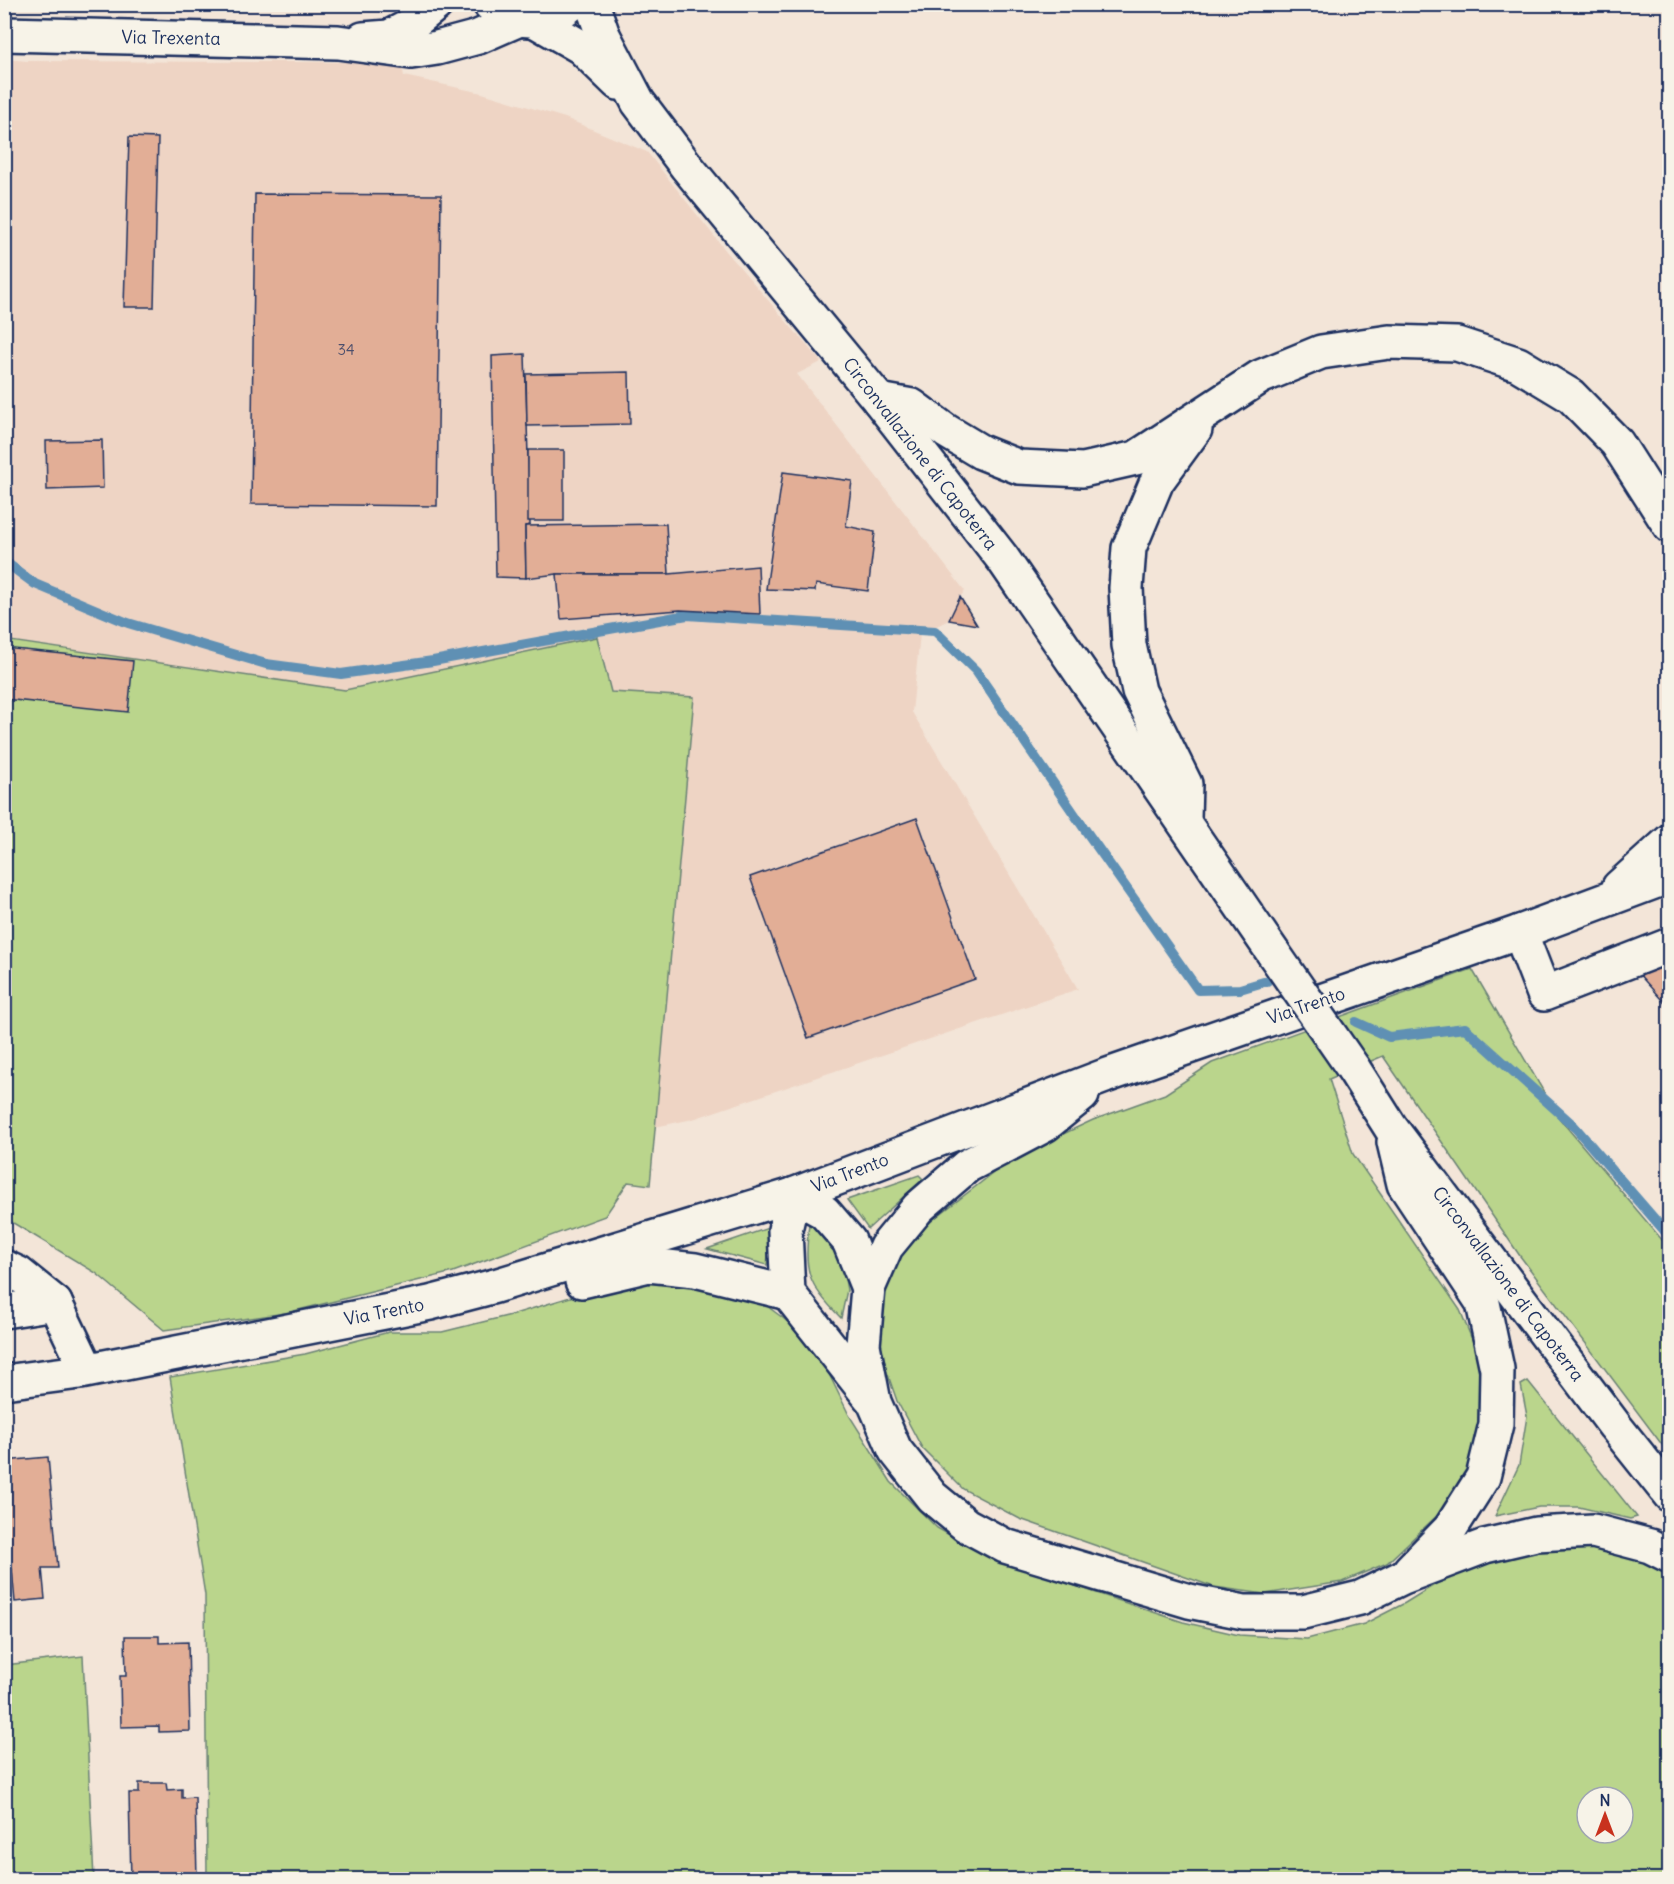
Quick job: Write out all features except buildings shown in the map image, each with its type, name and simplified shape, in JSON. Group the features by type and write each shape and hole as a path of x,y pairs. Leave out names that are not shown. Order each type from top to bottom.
{"street":[{"path":"338,42 389,37 408,27 436,4"},
{"path":"338,42 411,52 421,51 478,37 514,15 554,16 571,4"},
{"path":"592,4 603,35 639,102"},
{"path":"514,15 581,47 639,102"},
{"name":"Via Trexenta","path":"4,34 338,42"},
{"name":"Circonvallazione di Capoterra","path":"639,102 687,167 879,400 1004,559 1353,1068 1391,1128 1615,1426 1670,1495"},
{"path":"879,400 912,406 946,431 981,452 1019,466 1083,470 1136,459 1260,377 1321,352 1389,342 1457,344 1518,364 1571,396 1617,443 1670,526"},
{"path":"1184,820 1185,784 1139,691 1128,645 1126,588 1129,548 1157,482 1206,414"},
{"path":"1604,901 1670,841"},
{"name":"Via Trento","path":"4,1382 87,1370 430,1303 495,1286 794,1195 1105,1076 1520,932 1670,876"},
{"path":"1520,932 1544,994 1670,945"},
{"path":"1105,1076 1045,1125 967,1166 918,1208 886,1248 868,1288 863,1346 874,1402 895,1450 932,1497 966,1525 1005,1546 1189,1601 1244,1612 1303,1612 1360,1598 1403,1577 1485,1546 1536,1534 1593,1531 1650,1546 1670,1556"},
{"path":"1391,1128 1404,1184 1483,1303 1497,1369 1496,1424 1483,1477 1450,1529 1403,1577"},
{"path":"868,1288 849,1241 824,1212 794,1195 785,1230 788,1293 874,1402"},
{"path":"495,1286 533,1296 603,1275 649,1265 695,1270 788,1293"},
{"path":"4,1267 19,1274 55,1303 87,1370"},
{"path":"4,1311 55,1303"}],"shaded area":[{"path":"5,59 27,61 363,62 389,59 403,71 404,76 482,93 565,118 647,152 726,251 821,362 797,374 965,591 949,620 920,634 912,712 1078,989 693,1119 655,1127 694,697 610,692 597,637 345,690 5,640"}],"green space":[{"path":"597,637 611,692 694,697 650,1185 628,1182 605,1216 453,1272 286,1313 164,1330 96,1273 5,1218 4,640 345,690"},
{"path":"1472,969 1559,1118 1669,1248 1669,1454 1520,1256 1383,1056 1329,1079 1353,1154 1460,1310 1480,1359 1485,1419 1471,1470 1443,1510 1387,1563 1342,1582 1265,1594 1214,1587 1020,1519 963,1489 922,1448 897,1401 879,1349 884,1292 901,1249 935,1218 1014,1157 1093,1120 1165,1094 1212,1063"},
{"path":"919,1175 923,1179 868,1229 847,1200"},
{"path":"809,1223 827,1235 841,1257 847,1290 841,1318 821,1295 810,1275 807,1253"},
{"path":"771,1227 767,1265 707,1249"},
{"path":"620,1282 709,1286 760,1301 805,1337 828,1372 849,1415 891,1482 937,1528 986,1556 1183,1622 1239,1635 1307,1639 1364,1624 1405,1603 1447,1577 1523,1552 1557,1547 1595,1546 1641,1560 1669,1574 1669,1879 207,1879 205,1595 170,1377 305,1354 389,1332 442,1332 511,1315"},
{"path":"1528,1381 1637,1517 1630,1519 1579,1507 1539,1507 1495,1516 1519,1465 1527,1416 1521,1385"},
{"path":"83,1656 94,1879 5,1879 5,1665"}],"waterway":[{"path":"4,561 35,584 128,623 266,664 341,674 433,661 687,615 935,631 976,671 1198,990 1240,989 1267,981"},
{"path":"1356,1022 1389,1037 1465,1028 1573,1125 1670,1237"}]}
